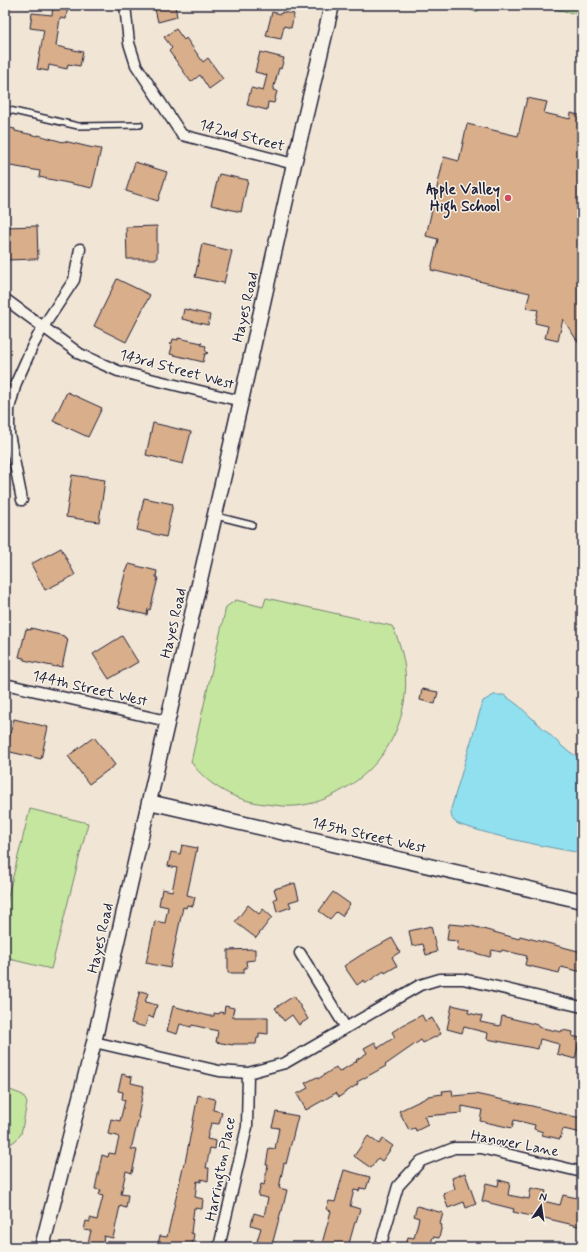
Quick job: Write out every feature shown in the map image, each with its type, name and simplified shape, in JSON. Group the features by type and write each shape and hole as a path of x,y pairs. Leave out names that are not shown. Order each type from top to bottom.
{"street":[{"name":"142nd Street","path":"125,5 128,43 136,65 182,135 294,164"},
{"name":"Hayes Road","path":"42,1247 94,1042 294,164 332,5"},
{"path":"22,500 10,434 9,409 16,383 43,327 74,280 80,249"},
{"name":"143rd Street West","path":"5,299 80,354 118,371 241,402"},
{"name":"144th Street West","path":"5,684 167,721"},
{"name":"145th Street West","path":"149,802 582,901"},
{"path":"300,953 346,1028"},
{"path":"94,1042 219,1071 248,1072 285,1063 420,985 440,979 463,979 582,1007"},
{"name":"Harrington Place","path":"220,1247 247,1127 248,1072"},
{"name":"Hanover Lane","path":"380,1247 398,1186 420,1161 454,1148 481,1148 582,1172"}],"lane":[{"path":"5,109 78,126 140,125"},
{"path":"215,516 252,525"}],"green space":[{"path":"454,5 487,5 476,12"},
{"path":"536,5 582,5 582,15"},
{"path":"266,598 392,626 401,649 405,672 405,695 401,718 392,739 380,758 364,775 333,795 308,804 284,806 244,800 233,796 214,785 198,771 191,762 226,607 236,600 263,607"},
{"path":"30,809 88,823 51,969 5,958 5,908"},
{"path":"5,1088 23,1095 27,1103 21,1134 15,1141 5,1147"}],"water":[{"path":"494,695 504,695 518,705 564,748 582,760 582,853 503,837 456,823 453,820 451,809 483,701"}],"building":[{"path":"53,5 68,6 66,19 60,18 56,46 83,52 80,66 68,64 67,69 49,65 48,71 37,69 44,30 30,28 32,13 52,15"},
{"path":"155,5 175,5 177,17 158,22 155,9 157,9"},
{"path":"272,12 294,14 291,28 284,26 281,39 266,36"},
{"path":"176,29 184,40 186,38 203,62 208,58 223,79 209,89 200,75 191,82 169,51 172,48 164,37"},
{"path":"260,52 284,58 281,69 279,68 273,90 277,91 274,103 268,102 267,110 247,105 251,88 263,91 267,75 255,72"},
{"name":"Apple Valley High School","path":"527,98 547,102 544,113 570,119 571,113 582,116 582,348 563,319 558,341 545,338 548,326 535,323 538,310 526,308 530,293 431,270 438,239 426,236 444,157 459,161 467,124 518,136"},
{"path":"5,127 15,129 15,131 38,135 63,142 101,149 92,188 39,177 40,171 5,165"},
{"path":"135,162 167,172 158,201 126,191"},
{"path":"219,174 248,180 241,212 211,205"},
{"path":"37,226 38,259 5,260 5,227"},
{"path":"157,226 157,259 127,259 126,227"},
{"path":"202,244 232,251 224,283 195,277"},
{"path":"117,279 150,295 126,342 94,326"},
{"path":"184,309 210,315 208,325 182,319"},
{"path":"178,338 202,343 201,345 206,346 205,350 208,353 205,354 203,362 170,354 172,347 170,344 172,343 173,339 178,340"},
{"path":"67,392 102,408 88,437 53,421"},
{"path":"153,423 191,432 183,464 146,455"},
{"path":"72,475 105,480 99,522 66,517"},
{"path":"144,498 173,504 166,537 137,530"},
{"path":"61,548 75,575 45,590 31,564"},
{"path":"129,564 157,571 156,577 158,578 150,610 148,609 147,615 118,608 120,603 118,602 126,570"},
{"path":"31,628 64,636 68,639 62,667 24,660 24,658 19,657 26,629 31,630"},
{"path":"122,636 138,662 109,679 93,654"},
{"path":"422,689 438,692 435,704 420,700"},
{"path":"14,719 48,727 41,759 6,751"},
{"path":"94,737 115,765 89,784 68,756"},
{"path":"182,845 197,848 187,895 195,897 193,906 187,905 186,908 183,907 170,968 146,963 155,921 165,923 168,907 159,905 162,889 172,891 177,868 168,866 171,852 180,854"},
{"path":"295,883 299,899 289,902 291,907 277,912 274,899 277,898 274,889"},
{"path":"333,892 350,904 342,916 336,912 330,919 319,911"},
{"path":"248,905 259,914 263,909 272,917 256,938 235,922"},
{"path":"449,924 472,926 519,939 520,936 582,952 582,972 561,967 559,973 525,965 527,956 502,950 501,952 492,950 490,957 471,952 457,951 458,941 447,940"},
{"path":"431,926 437,952 426,955 423,944 412,946 409,931"},
{"path":"392,938 400,952 392,957 397,966 385,973 384,971 366,983 364,980 357,985 344,966"},
{"path":"255,949 255,960 246,961 247,968 244,968 244,973 228,973 228,950"},
{"path":"140,991 148,993 145,1002 157,1005 153,1018 148,1016 145,1027 131,1023"},
{"path":"294,996 308,1019 299,1025 292,1015 284,1021 275,1008"},
{"path":"452,1005 469,1009 468,1013 482,1016 480,1022 500,1026 502,1016 538,1025 538,1027 561,1032 562,1030 573,1032 572,1036 580,1038 575,1059 557,1054 559,1044 540,1039 538,1049 487,1039 488,1033 464,1027 462,1033 447,1029"},
{"path":"173,1006 214,1016 214,1013 224,1013 225,1006 234,1008 232,1017 268,1017 268,1034 259,1033 259,1038 257,1038 256,1044 233,1045 216,1042 218,1031 192,1025 191,1027 180,1024 177,1034 167,1031"},
{"path":"422,1015 425,1021 432,1018 441,1034 423,1043 421,1040 385,1065 386,1066 357,1082 358,1084 339,1097 336,1093 306,1110 297,1094 308,1088 305,1083 317,1077 318,1079 336,1067 339,1072 367,1053 364,1048 375,1042 378,1048 395,1037 392,1032"},
{"path":"122,1074 132,1077 131,1083 144,1086 139,1117 131,1149 137,1150 132,1173 126,1171 121,1194 128,1195 126,1208 120,1206 113,1238 104,1236 102,1247 87,1247 91,1231 84,1230 86,1221 90,1222 90,1218 97,1220 103,1196 99,1195 101,1190 95,1189 102,1155 108,1157 109,1153 115,1154 119,1138 118,1136 108,1134 111,1119 120,1121 125,1100 122,1099 123,1092 118,1091"},
{"path":"452,1090 453,1096 475,1094 582,1118 582,1133 563,1129 560,1139 542,1135 543,1132 534,1129 535,1125 514,1120 512,1128 480,1121 482,1110 462,1106 462,1113 424,1116 428,1125 416,1131 415,1128 409,1130 399,1111 428,1096 443,1094 442,1091"},
{"path":"198,1095 215,1099 213,1110 222,1112 219,1124 211,1123 207,1139 216,1141 215,1149 210,1148 206,1168 209,1168 208,1181 201,1179 201,1182 197,1181 195,1197 203,1199 202,1209 194,1208 191,1233 194,1234 192,1246 157,1247 160,1236 167,1237 185,1163"},
{"path":"276,1112 298,1116 286,1164 284,1163 279,1188 287,1190 272,1245 257,1241 261,1228 251,1225 254,1213 264,1216 268,1198 258,1196 261,1184 264,1185 268,1165 266,1165 269,1148 275,1149 279,1128 272,1127"},
{"path":"368,1136 379,1144 383,1139 393,1146 382,1161 378,1158 371,1168 354,1156"},
{"path":"344,1170 370,1177 366,1189 360,1188 359,1191 354,1190 350,1206 360,1209 348,1247 321,1247 331,1211 326,1209 329,1201 335,1202"},
{"path":"465,1173 476,1204 466,1208 464,1202 448,1208 443,1193 455,1189 452,1178"},
{"path":"499,1180 510,1183 508,1195 529,1199 531,1188 546,1191 543,1201 560,1205 563,1195 582,1199 582,1227 513,1212 514,1209 482,1201 486,1183 498,1186"},
{"path":"417,1206 443,1213 440,1224 442,1225 439,1238 433,1237 431,1243 436,1244 436,1247 405,1247 408,1237 414,1238 419,1218 414,1216"}],"place":[{"name":"Apple Valley High School","path":"508,198"}]}
